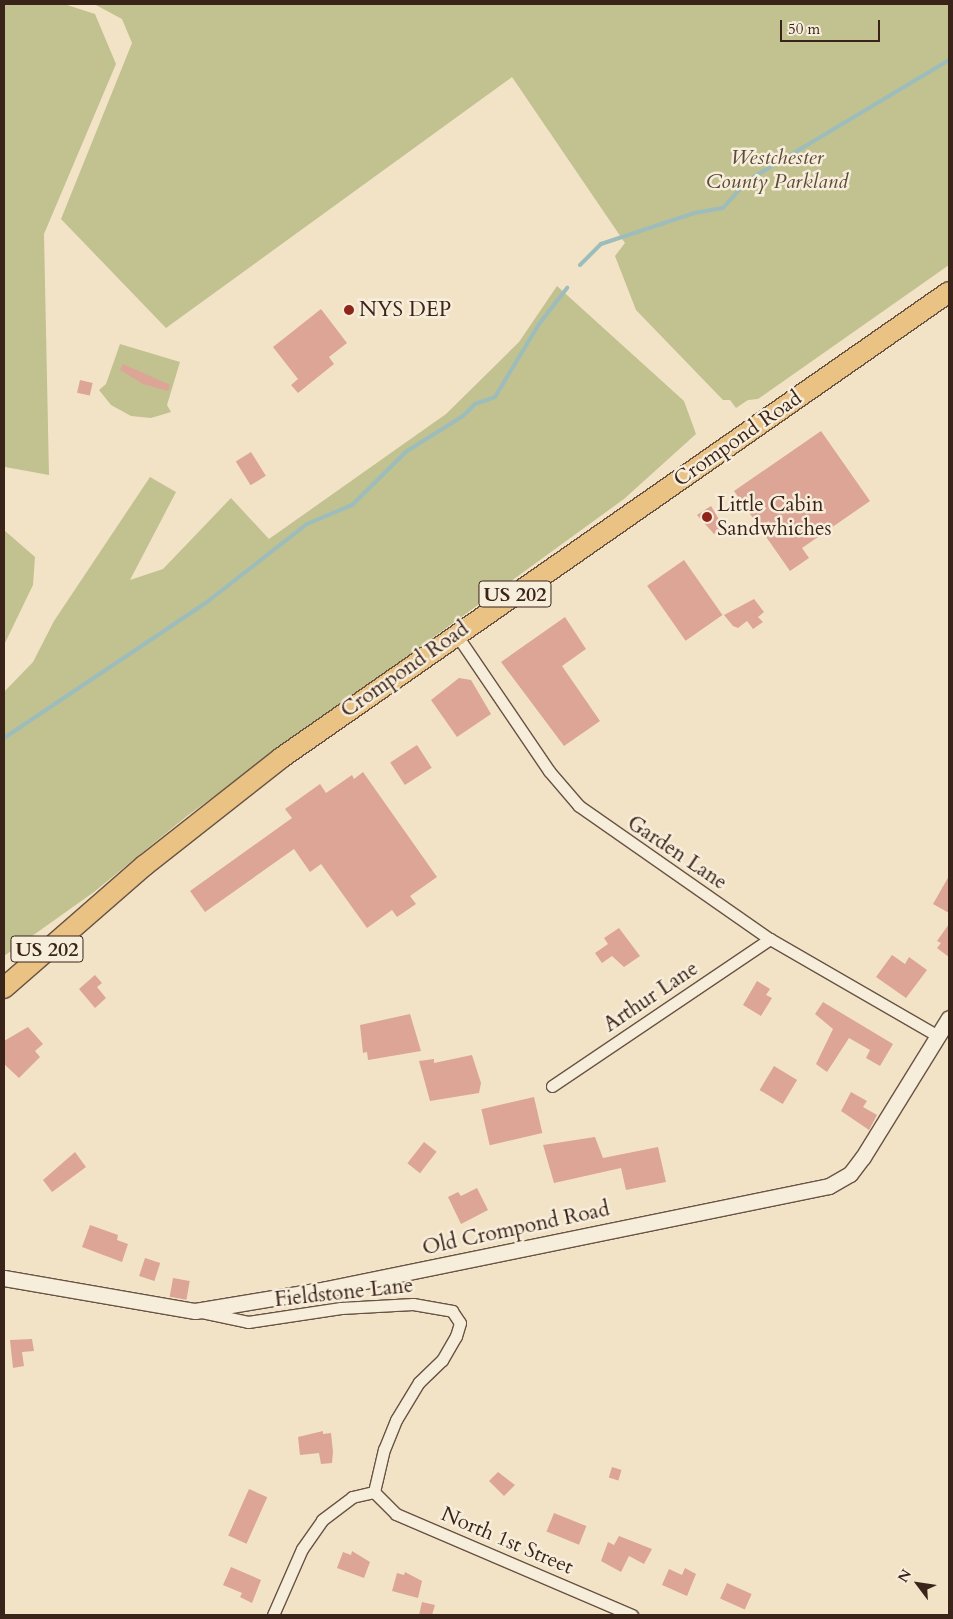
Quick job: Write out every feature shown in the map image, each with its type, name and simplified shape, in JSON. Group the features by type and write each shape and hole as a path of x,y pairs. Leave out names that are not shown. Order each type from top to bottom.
{"highway":[{"name":"Crompond Road","path":"4,988 144,866 246,784 456,634 949,292"}],"street":[{"name":"Garden Lane","path":"456,634 549,771 579,806 770,939 938,1036"},
{"name":"Arthur Lane","path":"552,1086 770,939"},
{"name":"Old Crompond Road","path":"4,1278 195,1310 326,1289 829,1186 850,1174 864,1157 949,1018"},
{"name":"Fieldstone Lane","path":"195,1310 248,1322 341,1308 404,1304 428,1304 452,1311 460,1322 456,1336 442,1360 419,1382 396,1420 384,1449 374,1492"},
{"path":"273,1615 302,1548 322,1520 352,1497 374,1492"},
{"name":"North 1st Street","path":"374,1492 396,1514 632,1615"}],"green space":[{"path":"4,4 64,4 95,14 116,64 44,234 49,475 5,467"},
{"name":"Westchester County Parkland","path":"94,4 949,4 949,265 758,399 748,400 736,408 730,400 723,400 636,310 615,256 625,243 512,77 166,328 61,219 132,43 122,19"},
{"path":"557,286 684,401 696,434 624,499 187,816 94,892 4,956 4,692 33,662 54,621 150,477 176,492 130,580 163,569 231,498 269,539 446,414 519,342"},
{"path":"120,344 180,362 167,405 171,412 151,418 131,416 111,405 99,390 106,384"},
{"path":"4,530 35,557 33,585 4,645"}],"building":[{"path":"321,309 347,343 329,357 334,364 298,393 291,385 298,379 273,347"},
{"path":"123,364 170,385 168,391 143,384 120,370"},
{"path":"80,380 93,383 90,396 77,393"},
{"path":"821,431 870,501 802,548 809,558 790,571 734,491"},
{"path":"251,452 266,476 251,485 236,462"},
{"path":"711,506 724,528 714,534 697,515"},
{"path":"684,560 722,615 686,641 647,586"},
{"path":"754,599 764,612 758,617 763,622 753,629 747,621 738,628 733,626 724,615"},
{"path":"565,617 586,649 562,666 600,721 564,746 501,662"},
{"path":"459,678 471,680 491,714 457,737 431,700"},
{"path":"417,745 432,768 405,785 390,762"},
{"path":"363,772 437,877 410,896 416,904 397,917 392,910 367,928 321,864 310,872 294,849 205,912 190,891 292,818 285,809 320,784 326,793 352,775 354,779"},
{"path":"949,876 949,913 933,904"},
{"path":"949,924 949,957 937,948 941,943 937,941"},
{"path":"619,928 640,956 624,967 612,956 602,963 595,953 608,944 604,938"},
{"path":"892,955 905,964 909,957 927,970 906,998 876,977"},
{"path":"95,975 102,983 97,987 106,998 95,1008 79,989"},
{"path":"757,981 770,989 766,995 772,998 761,1016 743,1005"},
{"path":"823,1002 893,1044 880,1066 866,1058 870,1050 849,1038 827,1072 816,1064 833,1029 815,1014"},
{"path":"410,1014 421,1051 368,1060 367,1052 363,1053 360,1025"},
{"path":"28,1027 43,1044 35,1051 40,1057 19,1078 4,1064 4,1041"},
{"path":"472,1055 481,1083 479,1093 430,1101 419,1061 434,1059 434,1063"},
{"path":"774,1066 797,1080 783,1104 760,1090"},
{"path":"851,1092 867,1101 863,1107 877,1115 869,1130 841,1111"},
{"path":"534,1097 542,1133 490,1145 481,1109"},
{"path":"595,1137 603,1158 658,1147 666,1182 626,1190 621,1168 554,1183 543,1145"},
{"path":"424,1142 437,1152 420,1173 407,1163"},
{"path":"75,1152 86,1167 52,1192 43,1180"},
{"path":"477,1188 488,1210 461,1224 448,1197 458,1192 461,1196"},
{"path":"90,1225 118,1235 117,1240 128,1244 122,1262 82,1247"},
{"path":"145,1258 160,1263 154,1281 139,1276"},
{"path":"173,1278 190,1281 186,1300 170,1297"},
{"path":"32,1339 34,1351 22,1352 24,1366 13,1368 10,1340"},
{"path":"323,1431 323,1434 331,1433 332,1463 321,1464 319,1453 300,1455 298,1437"},
{"path":"612,1467 622,1470 618,1480 609,1478"},
{"path":"498,1472 515,1485 504,1496 489,1481"},
{"path":"249,1489 267,1497 247,1544 228,1536"},
{"path":"554,1513 586,1526 579,1545 547,1532"},
{"path":"619,1536 652,1549 644,1564 629,1556 621,1572 601,1561 608,1542 614,1545"},
{"path":"352,1551 370,1562 364,1578 337,1568 343,1552 351,1555"},
{"path":"231,1567 261,1580 252,1603 240,1597 242,1593 223,1585"},
{"path":"685,1568 696,1574 687,1596 662,1585 669,1569 682,1575"},
{"path":"405,1572 422,1581 418,1598 392,1591 397,1573 404,1575"},
{"path":"727,1583 752,1594 745,1610 720,1599"},
{"path":"422,1602 435,1605 432,1615 419,1615"}],"waterway":[{"path":"580,265 601,244 694,213 723,208 747,181 949,60"},
{"path":"4,738 207,602 307,524 352,505 407,451 463,416 475,404 495,397 539,324 567,288"}],"place":[{"name":"NYS DEP","path":"349,310"},
{"name":"Little Cabin Sandwhiches","path":"707,517"}]}
